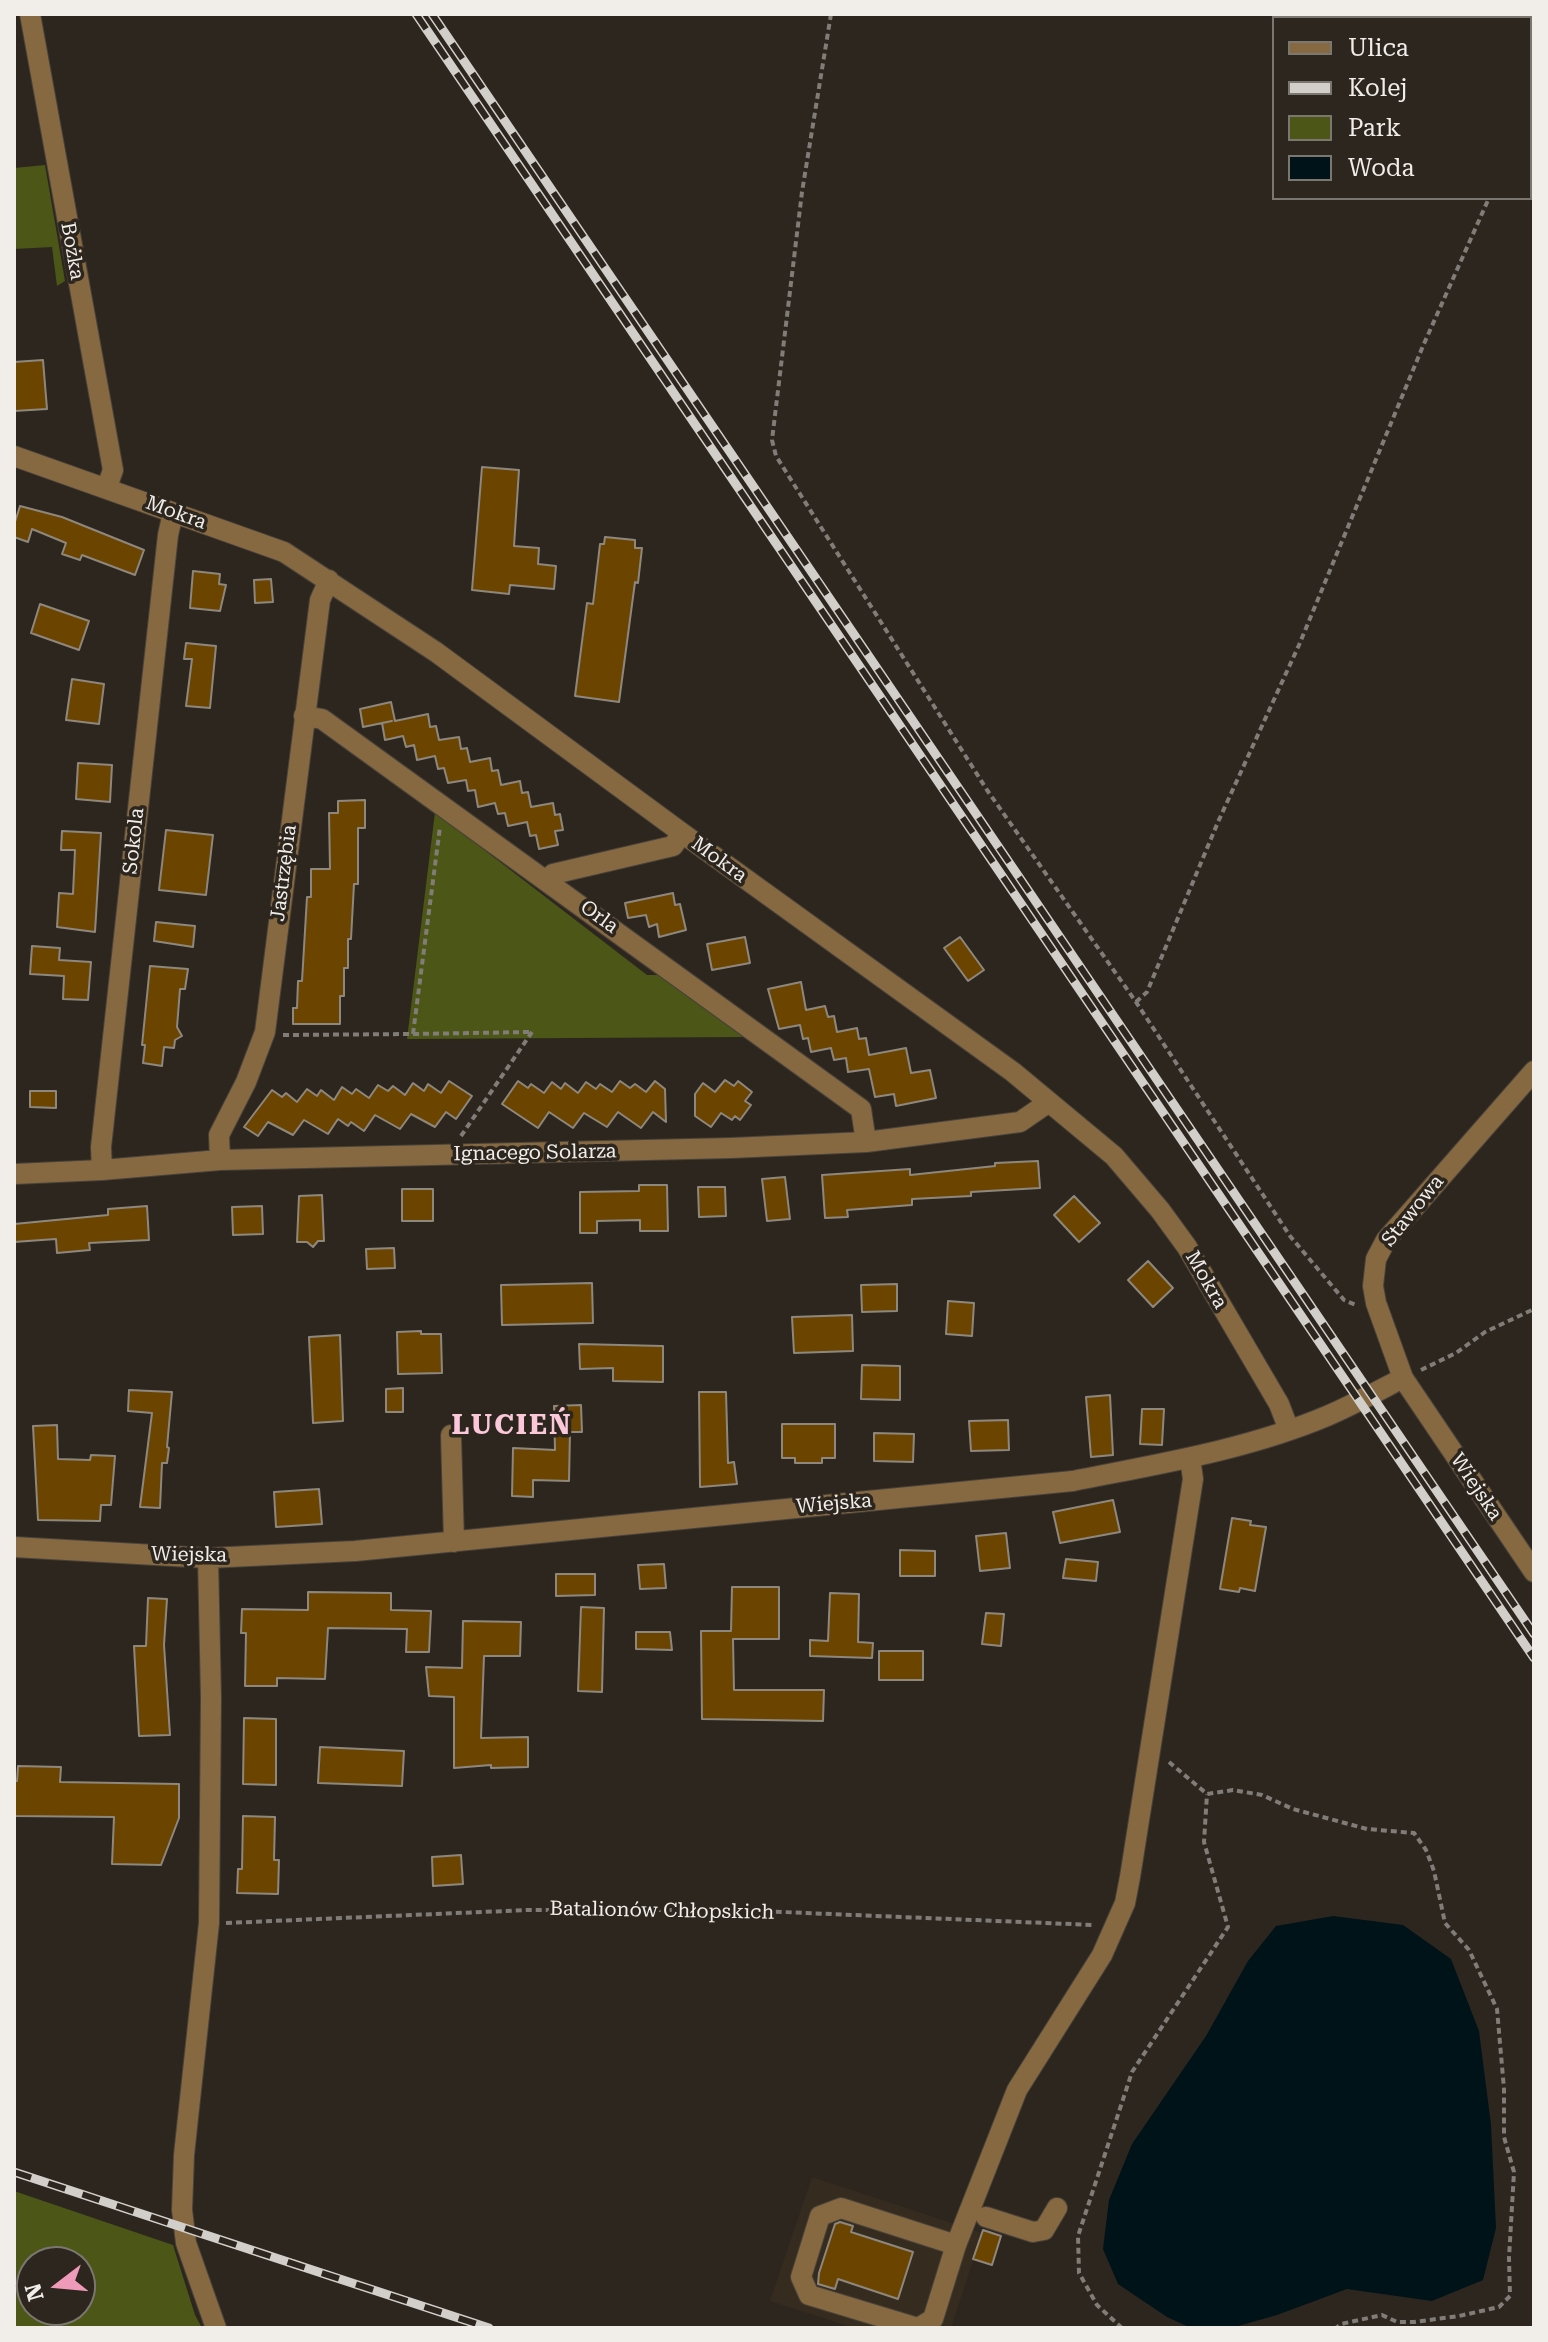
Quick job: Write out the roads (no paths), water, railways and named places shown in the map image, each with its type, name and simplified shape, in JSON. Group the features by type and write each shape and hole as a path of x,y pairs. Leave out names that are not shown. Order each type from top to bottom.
{"street":[{"name":"Bożka","path":"30,14 113,470 107,487"},
{"name":"Mokra","path":"14,456 284,552 436,652 1013,1072 1114,1156 1174,1228 1279,1404 1289,1430"},
{"name":"Sokola","path":"102,1170 103,1131 166,550 173,513"},
{"name":"Jastrzębia","path":"220,1160 219,1135 246,1082 265,1032 320,600 329,580"},
{"name":"Orla","path":"304,716 322,719 443,804 861,1109 866,1142"},
{"path":"547,880 553,874 673,846 682,833"},
{"name":"Stawowa","path":"1403,1378 1376,1303 1373,1272 1386,1240 1534,1071"},
{"name":"Ignacego Solarza","path":"14,1174 220,1160 866,1142 1020,1122 1049,1102"},
{"name":"Wiejska","path":"14,1547 208,1558 355,1551 1073,1481 1190,1458 1289,1430 1359,1401 1403,1378 1534,1572"},
{"path":"451,1435 454,1542"},
{"path":"960,2236 841,2208 820,2216 801,2277 809,2295 918,2328 933,2319 960,2236 1017,2090 1102,1955 1125,1903 1193,1479 1190,1458"},
{"path":"208,1558 211,1698 209,1923 184,2155 182,2210 186,2243 216,2328"},
{"path":"986,2217 1033,2232 1044,2230 1057,2208"}],"water":[{"path":"1333,1916 1403,1925 1451,1959 1479,2031 1491,2125 1496,2228 1483,2280 1432,2301 1347,2289 1231,2328 1191,2328 1167,2317 1118,2284 1103,2249 1109,2200 1132,2144 1206,2036 1248,1961 1276,1926"}],"railway":[{"path":"416,14 1534,1658"},
{"path":"432,14 1534,1634"},
{"path":"14,2172 489,2328"}],"district":[{"name":"LUCIEŃ","path":"512,1426"}]}
